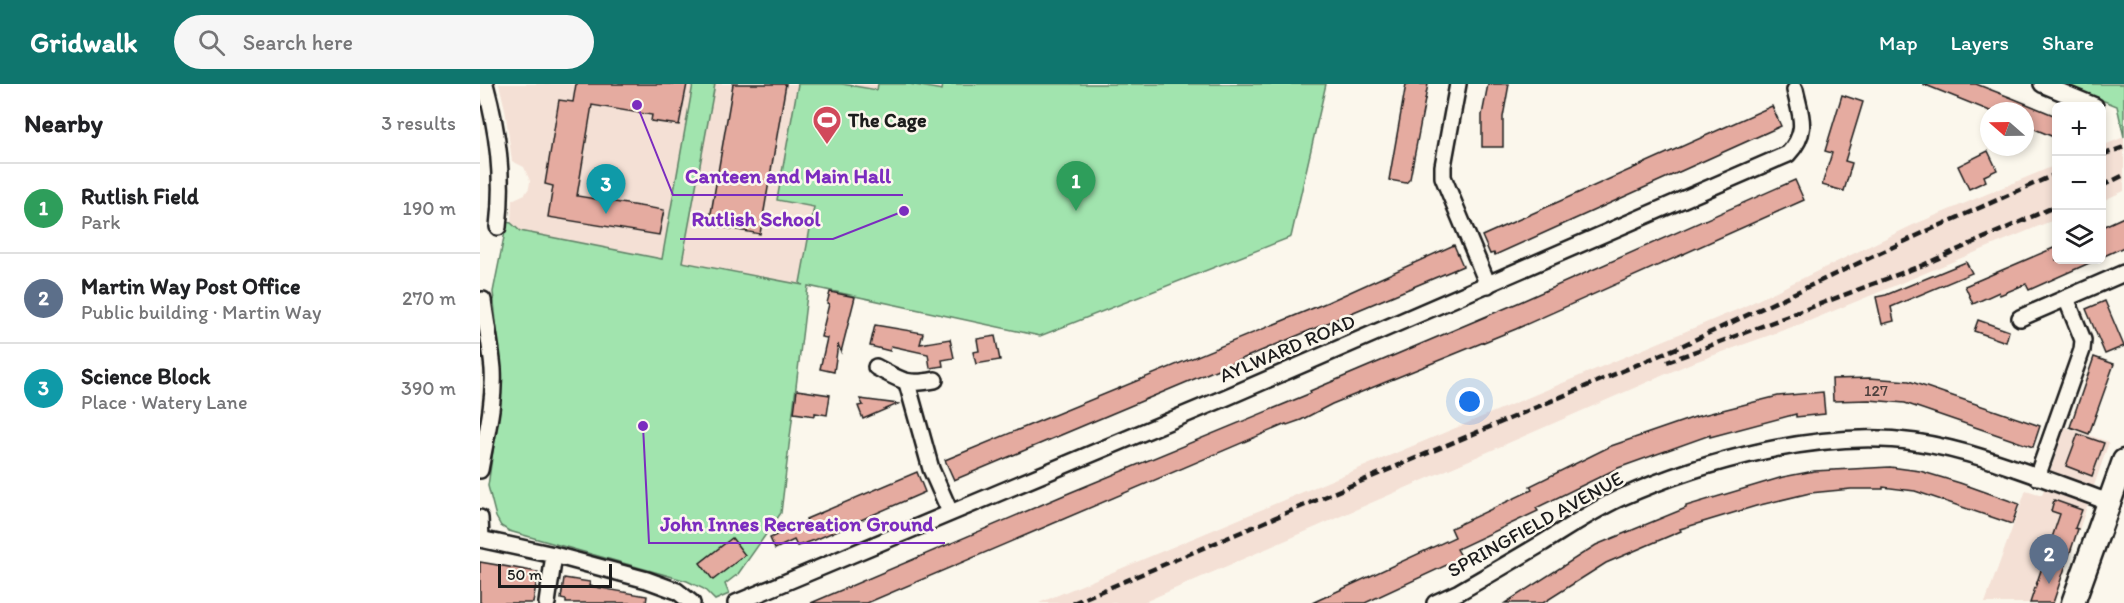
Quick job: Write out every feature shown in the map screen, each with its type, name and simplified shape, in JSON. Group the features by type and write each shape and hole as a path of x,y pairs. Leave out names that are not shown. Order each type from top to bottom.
{"main road":[{"path":"2073,603 2124,461"}],"street":[{"path":"485,84 501,162 502,189 498,227"},
{"path":"1458,84 1443,165 1443,177 1488,285"},
{"path":"2042,84 2087,102"},
{"name":"AYLWARD ROAD","path":"736,603 1227,397 1788,154 1802,134 1803,124 1795,90"},
{"path":"2020,318 2124,273"},
{"path":"2037,477 2082,350 2083,340 2066,298"},
{"path":"480,470 493,386 493,369 483,300"},
{"path":"876,367 907,383 934,380"},
{"path":"907,383 931,469 950,512"},
{"name":"SPRINGFIELD AVENUE","path":"1435,603 1619,499 1714,465 1795,445 1844,439 1891,439 1915,442 1979,457 2109,502"},
{"path":"480,518 480,539 554,555 647,580 677,591 692,603"},
{"path":"547,603 554,555"}],"shaded area":[{"path":"499,84 1326,84 1291,237 1040,336 808,286 520,231 511,223 512,200 525,194 530,181 524,167 512,161"},
{"path":"2124,137 2124,191 2106,199 2106,156 2106,144"},
{"path":"2052,167 2052,221 1809,321 1689,364 1142,603 1039,603 1741,308 1913,225"},
{"path":"2065,427 2109,442 2054,603 1985,603 2026,490 2042,495"}],"green space":[{"path":"693,84 715,84 682,262 803,285 800,283 814,207 777,200 798,84 842,84 877,90 878,84 909,84 942,90 943,84 1326,84 1291,237 1040,336 808,286 781,513 738,574 725,584 729,594 715,600 704,589 687,581 509,531 501,526 496,517 488,486 499,408 501,370 493,292 507,222 520,231 662,259"},
{"path":"2061,84 2124,84 2124,137 2117,106"}],"building":[{"path":"576,84 687,84 679,125 651,121 652,115 592,105 577,196 664,210 659,235 548,217 553,186 545,184 559,100 573,102"},
{"path":"733,84 786,84 760,234 709,225"},
{"path":"1406,84 1428,84 1410,179 1406,183 1389,180"},
{"path":"1488,84 1509,84 1503,117 1503,147 1482,147 1482,115"},
{"path":"1923,84 1976,84 2022,102 1980,102 1980,107"},
{"path":"1842,95 1863,102 1845,161 1852,163 1844,191 1822,185 1832,153 1825,151"},
{"path":"1772,106 1781,126 1495,255 1490,254 1482,236"},
{"path":"2034,107 2052,114 2052,136 2034,129"},
{"path":"1980,155 1990,156 1997,170 1984,176 1986,181 1969,189 1958,166"},
{"path":"1795,180 1804,200 1516,329 1332,404 1301,420 1286,424 867,603 811,603 1311,393 1310,391 1520,302"},
{"path":"2124,217 2124,247 2106,255 2106,225"},
{"path":"1454,245 1463,266 954,480 945,460 1328,302"},
{"path":"2052,249 2052,264 2087,264 2029,290 2026,284 2000,295 1999,292 1973,304 1965,286"},
{"path":"1966,262 1972,273 1891,307 1894,321 1882,324 1876,297"},
{"path":"830,292 855,297 841,352 838,344 834,372 820,369 827,338 821,337"},
{"path":"2105,301 2124,346 2105,354 2086,309"},
{"path":"1978,320 2009,331 2006,342 1974,331"},
{"path":"875,325 923,333 920,344 950,339 954,358 942,360 943,366 930,368 928,354 891,346 890,351 870,346"},
{"path":"995,336 1000,360 976,364 973,352 979,351 977,339"},
{"path":"2094,357 2114,364 2089,434 2070,427"},
{"path":"1870,378 1909,381 2040,426 2033,447 1905,403 1869,400 1833,401 1832,379"},
{"path":"797,390 830,395 827,415 794,413"},
{"path":"1823,392 1825,414 1796,417 1796,414 1710,437 1710,435 1618,468 1536,508 1538,511 1457,549 1462,558 1365,603 1312,603 1455,537 1451,528 1532,490 1530,486 1611,446 1695,417 1778,396"},
{"path":"860,399 898,404 863,419 858,406 863,405"},
{"path":"2078,434 2104,443 2092,476 2066,466"},
{"path":"1890,467 1920,471 2019,504 2012,524 1915,491 1883,487 1883,489 1810,493 1756,506 1680,529 1681,531 1606,563 1543,603 1505,603 1596,545 1686,508 1686,506 1783,477 1814,471"},
{"path":"917,472 925,492 815,540 797,546 794,540 775,549 770,538 807,521 806,519"},
{"path":"2054,500 2082,510 2075,528 2078,529 2053,603 2030,603 2060,514 2051,511"},
{"path":"732,538 745,555 713,580 700,563"},
{"path":"480,562 538,572 533,603 480,603"},
{"path":"564,578 590,582 589,586 647,596 646,603 566,603 566,600 561,599"}],"railway":[{"path":"2106,154 2124,147"},
{"path":"2106,184 2124,175"},
{"path":"1073,603 1679,347 1925,232 2052,176"},
{"path":"1667,362 1923,265 2052,208"}],"place":[{"name":"Canteen and Main Hall","path":"637,105"},
{"name":"The Cage","path":"827,146"},
{"name":"Rutlish School","path":"904,211"},
{"name":"Rutlish Field","path":"1076,211"},
{"name":"Science Block","path":"606,214"},
{"name":"John Innes Recreation Ground","path":"643,426"},
{"name":"Martin Way Post Office","path":"2049,584"}]}
